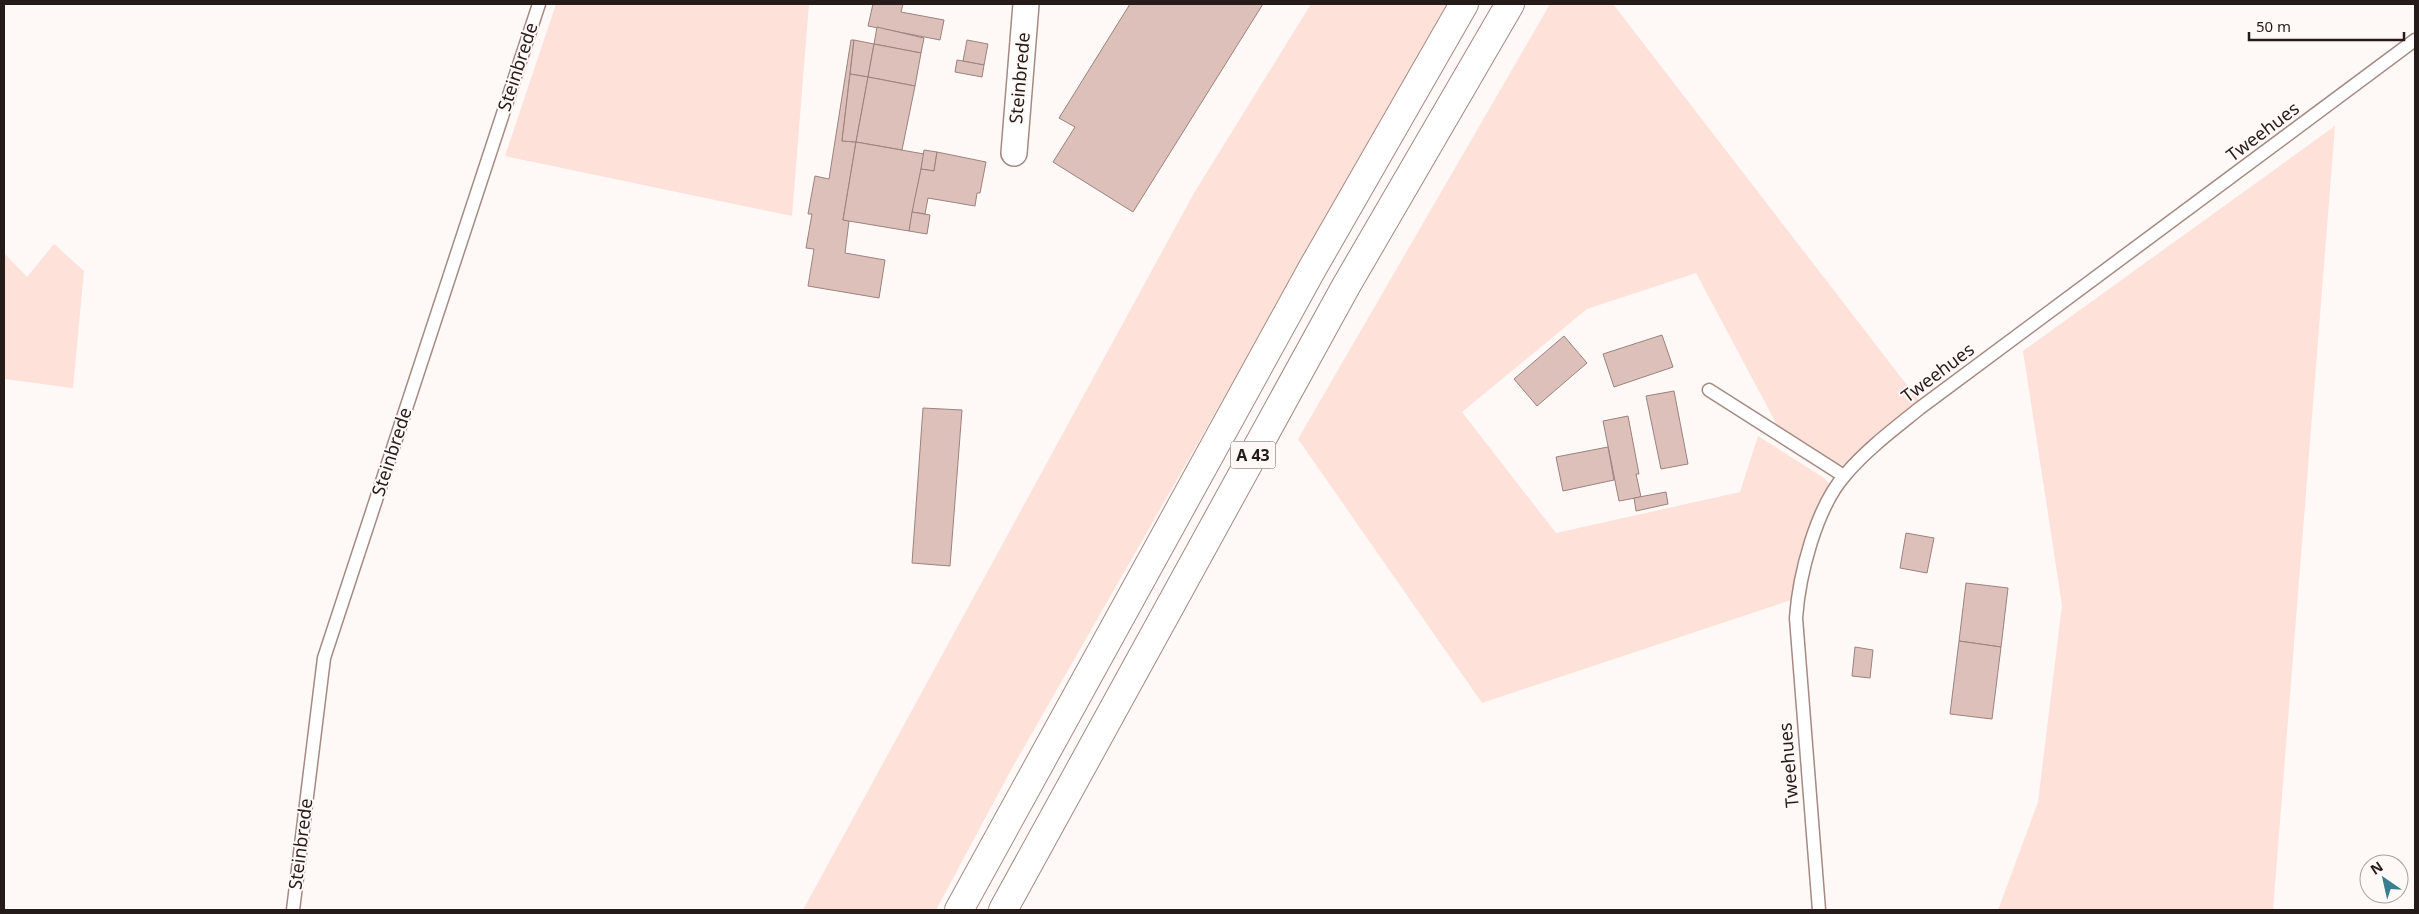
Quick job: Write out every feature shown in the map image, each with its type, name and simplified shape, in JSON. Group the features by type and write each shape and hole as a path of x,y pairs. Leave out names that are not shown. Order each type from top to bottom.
{"highway":[{"name":"A 43","path":"959,910 1312,269 1464,4"},
{"name":"A 43","path":"1003,910 1342,294 1510,4"}],"street":[{"name":"Steinbrede","path":"1014,153 1026,4"}],"lane":[{"name":"Steinbrede","path":"293,910 324,658 539,4"},
{"name":"Tweehues","path":"1819,910 1796,618 1803,570 1813,537 1823,514 1844,476 1881,439 1920,408 2415,40"},
{"path":"1709,390 1844,476"}],"shaded area":[{"path":"556,4 809,4 792,216 505,156"},
{"path":"1311,4 1449,4 1011,770 936,910 803,910 1194,193"},
{"path":"1550,4 1613,4 1920,402 1850,461 1843,465 1835,464 1769,428 1776,423 1696,273 1587,309 1462,412 1556,533 1740,492 1758,436 1824,478 1830,484 1829,491 1801,550 1791,600 1482,703 1298,439"},
{"path":"2335,126 2273,910 1998,910 2038,802 2062,605 2023,351"},
{"path":"54,244 84,271 73,388 4,379 4,253 27,277"}],"building":[{"path":"873,4 903,4 901,12 944,20 940,40 868,26"},
{"path":"1130,4 1263,4 1133,212 1053,162 1075,127 1059,118"},
{"path":"877,27 924,38 921,53 874,44"},
{"path":"851,40 854,40 842,141 856,142 843,220 849,221 845,253 885,260 879,298 808,286 814,249 806,248 812,214 808,214 815,176 829,179"},
{"path":"854,40 874,44 868,77 850,74"},
{"path":"967,40 988,44 984,65 963,61"},
{"path":"874,44 921,53 915,86 868,77"},
{"path":"957,60 984,65 982,77 955,72"},
{"path":"850,74 868,77 856,142 842,141"},
{"path":"868,77 915,86 902,150 856,142"},
{"path":"856,142 924,154 909,231 843,220"},
{"path":"924,150 937,152 934,171 921,169"},
{"path":"937,152 986,162 980,193 977,193 975,206 928,198 925,214 912,212 921,169 934,171"},
{"path":"912,212 930,215 927,234 909,231"},
{"path":"1662,335 1673,367 1614,387 1603,354"},
{"path":"1564,336 1587,363 1537,406 1514,379"},
{"path":"1674,391 1688,464 1661,469 1646,396"},
{"path":"923,408 962,410 950,566 912,563"},
{"path":"1628,416 1639,474 1636,474 1641,497 1619,501 1603,421"},
{"path":"1608,447 1614,480 1563,491 1556,457"},
{"path":"1666,492 1668,504 1636,511 1634,498"},
{"path":"1906,533 1934,538 1927,573 1900,568"},
{"path":"1966,583 2008,588 2001,647 1959,641"},
{"path":"1959,641 2001,647 1992,719 1950,714"},
{"path":"1855,647 1873,650 1870,678 1852,676"}]}
